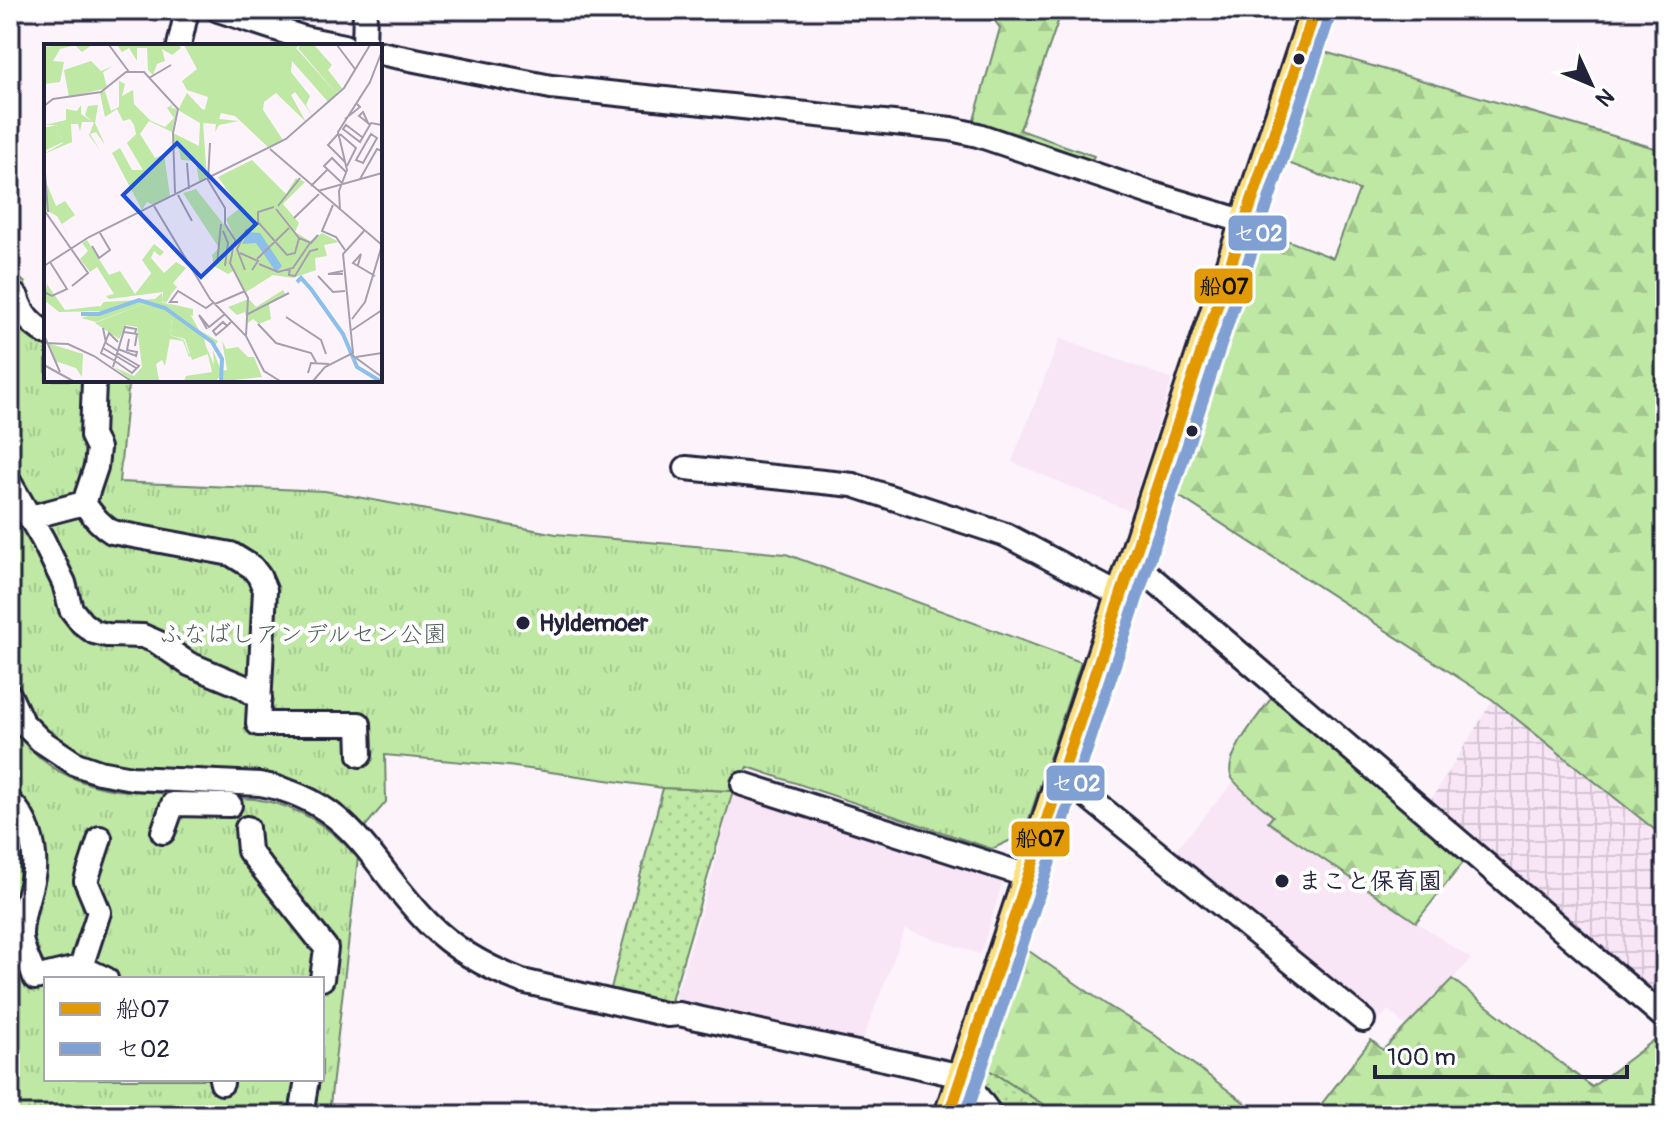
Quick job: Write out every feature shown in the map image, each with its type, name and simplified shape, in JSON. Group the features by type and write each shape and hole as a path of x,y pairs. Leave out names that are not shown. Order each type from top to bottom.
{"main road":[{"path":"949,1115 1315,10"}],"street":[{"path":"179,44 187,10"},
{"path":"218,10 304,38 334,44"},
{"path":"364,44 365,10"},
{"path":"382,53 551,87 951,129 1246,222"},
{"path":"10,296 17,297 27,319 44,332"},
{"path":"84,503 96,467 98,448 92,436 94,382"},
{"path":"686,468 853,485 1006,535 1121,594"},
{"path":"10,483 64,583 71,609 82,623 94,632 107,635 143,636 189,664 242,686 260,698"},
{"path":"31,517 84,503"},
{"path":"84,503 112,532 231,554 252,567 265,590 258,724 359,724 360,755"},
{"path":"1132,561 1665,1018"},
{"path":"10,696 22,722 40,740 76,764 99,772 132,778 260,784 297,793 310,800 345,824 410,905 438,933 482,964 522,981 668,1015 679,1014 962,1076 991,1115"},
{"path":"1061,775 1363,1020"},
{"path":"743,784 1028,876"},
{"path":"10,802 24,820 33,847 34,871 23,913 21,939 35,978 81,967 102,977"},
{"path":"163,832 173,804 230,805"},
{"path":"81,967 99,912 86,881 100,838"},
{"path":"244,842 326,948 322,977"},
{"path":"301,1115 307,1081"}],"shaded area":[{"path":"1060,339 1172,379 1130,511 1012,462"},
{"path":"1493,700 1665,838 1665,1008 1431,800"},
{"name":"まこと保育園","path":"1234,782 1273,816 1269,823 1471,959 1407,1027 1388,1010 1378,1021 1174,852"},
{"path":"733,791 752,792 1004,878 980,954 905,929 860,1046 673,1006 714,869"}],"green space":[{"path":"987,10 1062,10 1020,130 1094,156 1088,165 972,127 1000,28"},
{"path":"1321,51 1665,151 1665,838 1493,700 1176,494 1263,231 1333,258 1359,190 1288,163"},
{"name":"ふなばしアンデルセン公園","path":"10,269 25,283 27,306 44,325 44,382 129,382 119,482 325,491 556,534 786,554 1081,662 1024,834 992,849 748,767 733,791 663,788 508,766 385,755 386,802 363,829 333,803 129,768 80,756 60,745 30,717 10,677"},
{"path":"1275,693 1466,859 1416,922 1268,822 1273,816 1233,780 1230,767 1238,745"},
{"path":"10,720 41,759 68,776 116,790 271,802 312,819 358,857 329,1114 340,1115 10,1115"},
{"path":"663,788 733,791 668,1011 609,996"},
{"path":"1026,949 1152,1033 1261,1115 1060,1115 986,1068"},
{"path":"1452,979 1592,1087 1665,1032 1665,1115 1313,1115 1371,1040 1383,1050"},
{"path":"986,1068 1060,1115 1004,1115 981,1084"}],"transit line":[{"name":"船07","path":"949,1115 1315,10"},
{"name":"セ02","path":"966,1115 1330,15"}],"place":[{"name":"Hyldemoer","path":"523,623"},
{"name":"まこと保育園","path":"1282,881"}]}
